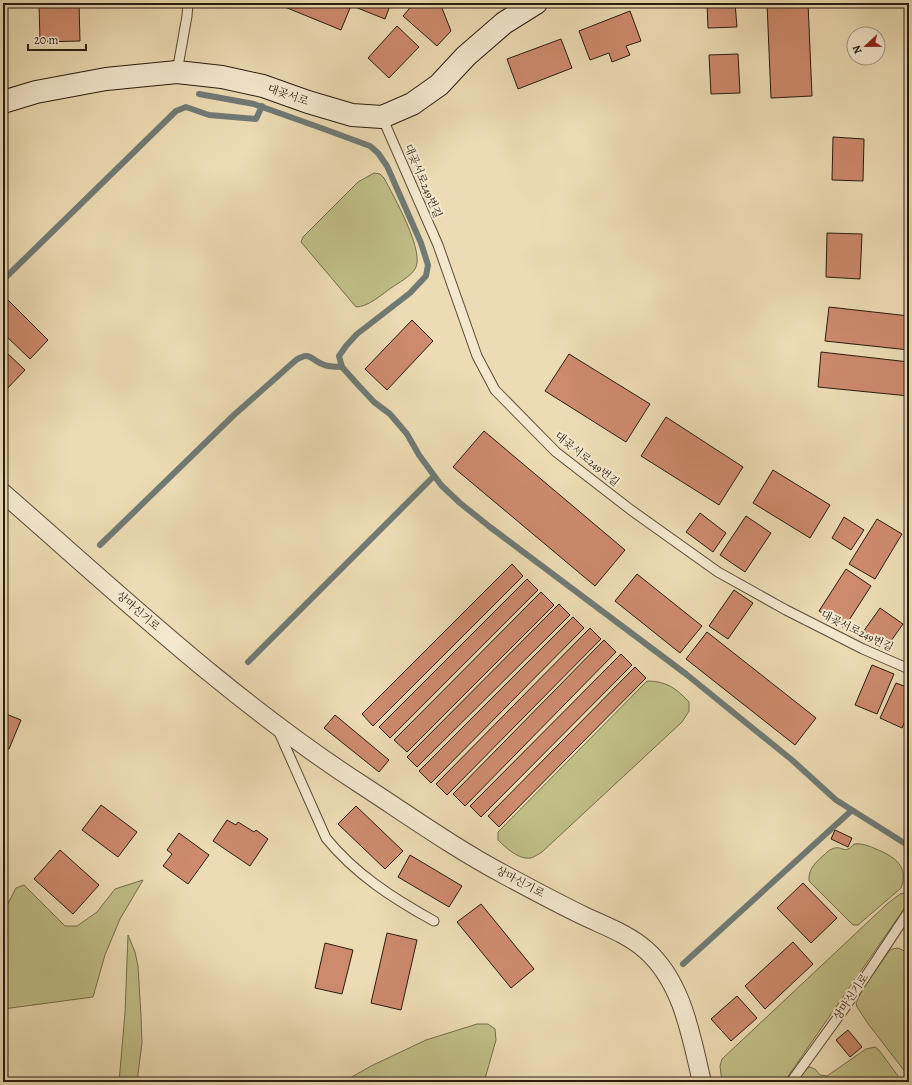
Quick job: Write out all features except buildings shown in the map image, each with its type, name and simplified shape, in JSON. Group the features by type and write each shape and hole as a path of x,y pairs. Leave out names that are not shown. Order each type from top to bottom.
{"street":[{"name":"대곶서로","path":"3,102 36,92 106,79 177,72 222,77 263,86 308,102 352,115 382,117 418,100 439,84 466,56 504,23 536,3"},
{"name":"상마신기로","path":"3,493 149,622 276,725 361,785 490,866 585,916 626,935 646,950 662,967 677,994 688,1026 702,1082"}],"lane":[{"path":"177,72 188,16 188,3"},
{"name":"대곶서로249번길","path":"382,117 438,245 477,356 496,390 556,452 631,510 718,572 786,610 856,646 909,668"},
{"name":"상마신기로","path":"276,725 326,838 347,862 374,884 394,898 434,921"},
{"name":"상마신기로","path":"791,1082 844,1009 909,911"}],"shaded area":[{"path":"374,173 380,174 384,178 401,210 416,250 417,261 415,269 407,277 370,303 356,307 301,242 303,237 358,182"},
{"path":"647,681 660,682 670,686 689,702 689,711 682,722 542,852 532,858 522,857 513,853 498,840 498,832"},
{"path":"854,844 868,846 889,855 899,863 903,874 901,888 858,925 853,925 809,881 813,866 831,849 838,848 845,850"},
{"path":"143,880 120,919 105,955 93,997 3,1009 3,913 16,888 24,885 65,926 77,926 97,912 115,889"},
{"path":"906,893 909,897 906,906 784,1082 722,1082 720,1066 722,1059 887,904 900,894"},
{"path":"128,935 135,952 138,966 142,1043 137,1082 119,1082 125,1013"},
{"path":"898,948 909,953 909,1073 906,1073 869,1025 856,1003 863,988 889,951"},
{"path":"477,1024 488,1024 495,1029 496,1040 484,1082 343,1082 371,1066 426,1040"},
{"path":"875,1047 879,1050 898,1076 898,1082 796,1082 804,1070 810,1067 815,1069 820,1075 827,1076 866,1049"}],"waterway":[{"path":"199,94 254,104 370,146 378,153 387,166 421,243 428,265 426,276 410,293 357,334 339,356 342,367 374,402 390,414 407,434 419,455 441,485 460,503 490,527 686,674 792,760 836,800 909,846"},
{"path":"3,280 176,111 186,107 209,115 256,119 262,106"},
{"path":"100,545 235,414 296,360 307,356 324,365 342,367"},
{"path":"248,662 434,476"},
{"path":"683,964 851,811"}]}
